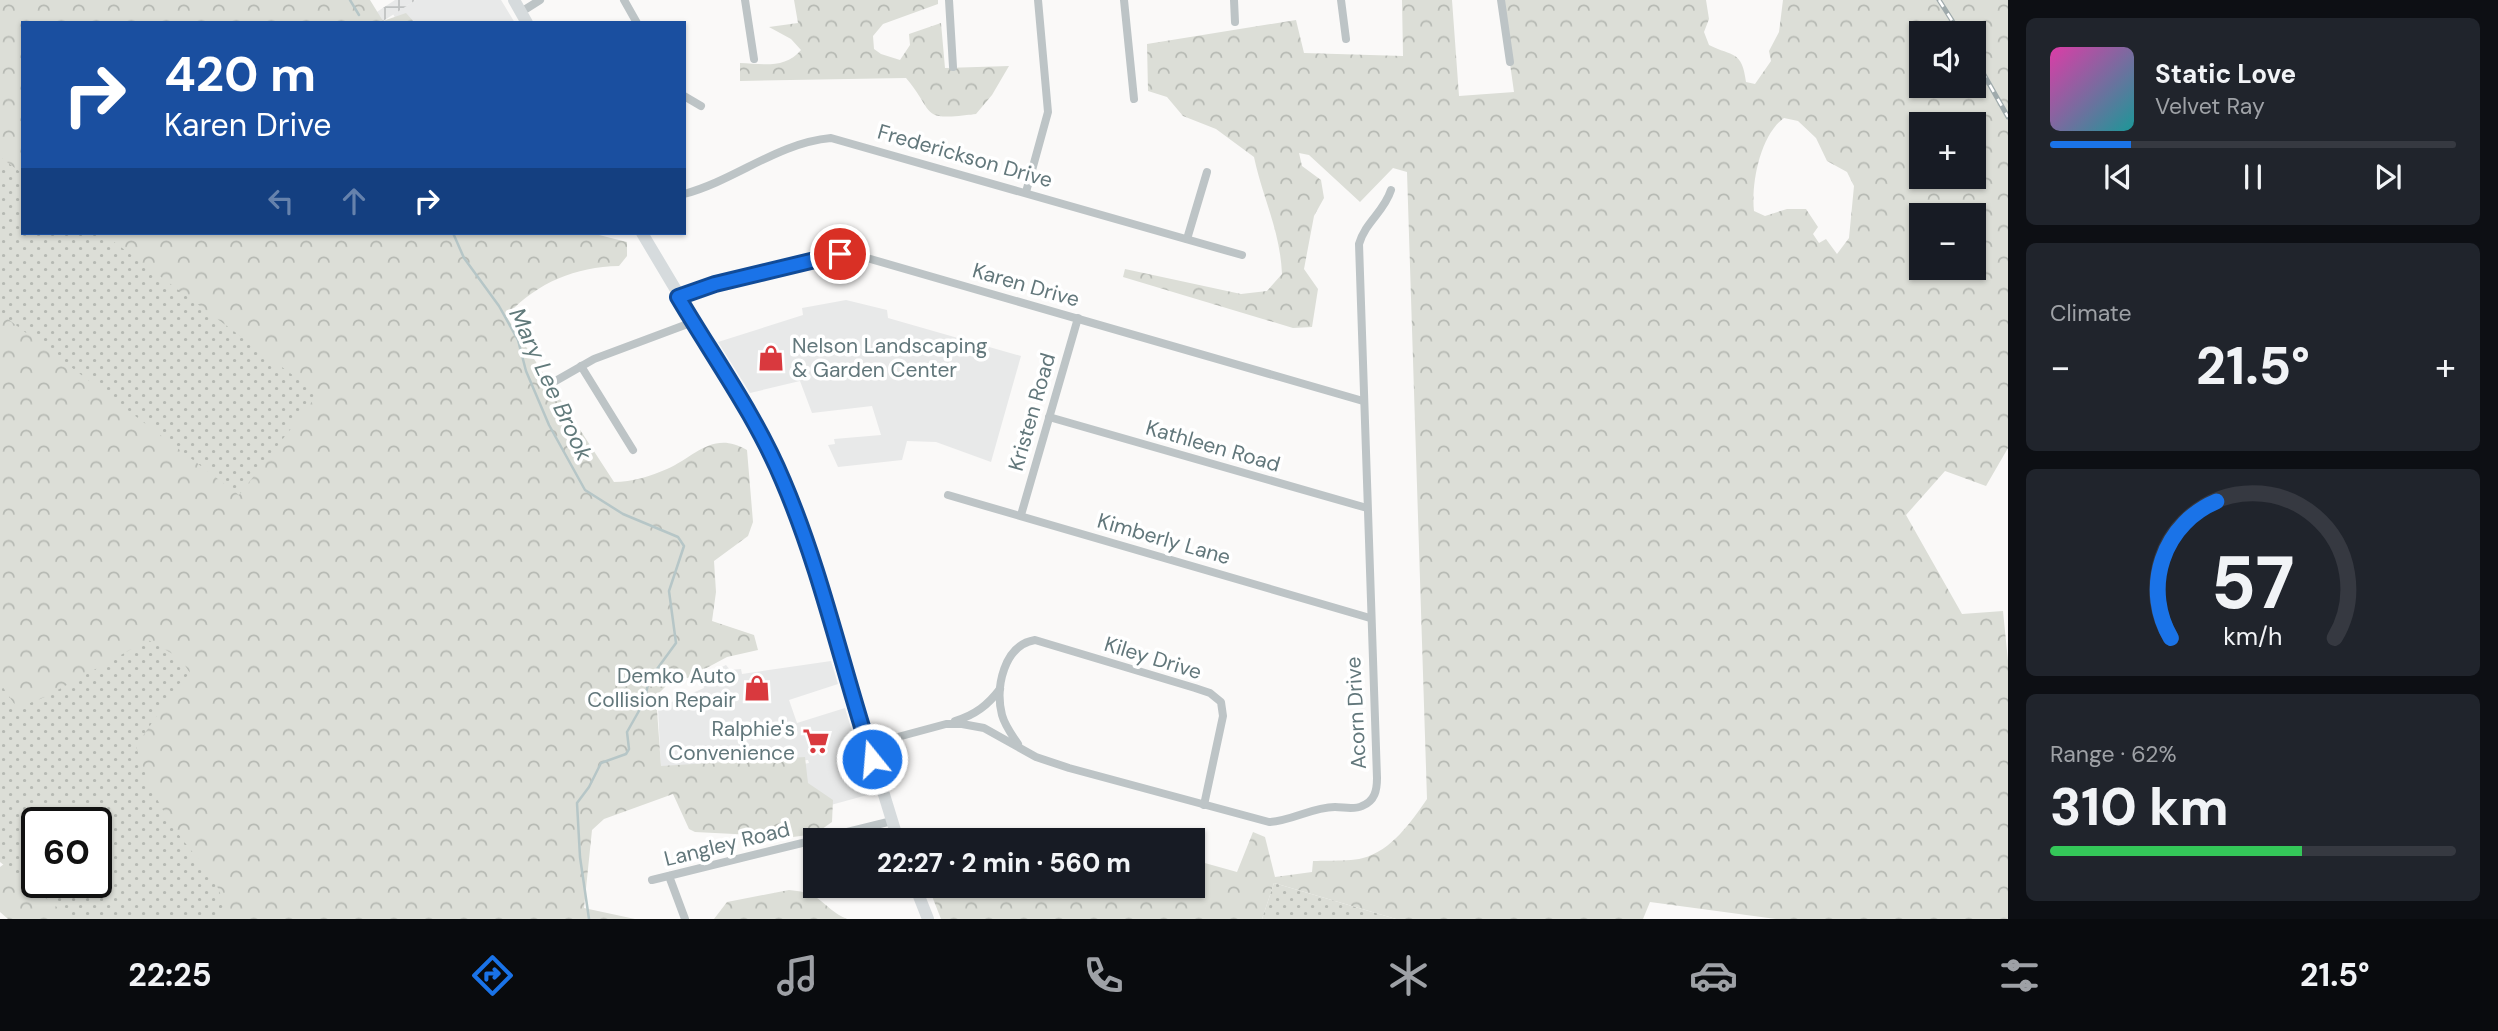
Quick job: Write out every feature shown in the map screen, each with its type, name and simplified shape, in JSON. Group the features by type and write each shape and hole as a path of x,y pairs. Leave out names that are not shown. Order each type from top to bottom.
{"main road":[{"path":"514,0 524,17"},
{"path":"643,235 751,416 783,481 814,568 894,828"},
{"path":"920,898 928,919"}],"street":[{"path":"524,17 540,0"},
{"path":"624,0 636,21"},
{"path":"745,0 754,59"},
{"path":"949,0 953,67"},
{"path":"1026,192 1048,112 1038,0"},
{"path":"1124,0 1134,99"},
{"path":"1234,0 1234,22"},
{"path":"1341,0 1346,39"},
{"path":"1501,0 1510,62"},
{"path":"686,97 701,106"},
{"name":"Frederickson Drive","path":"686,193 711,186 796,144 831,138 1242,255"},
{"path":"1187,239 1207,172"},
{"name":"Acorn Drive","path":"867,745 946,724 984,729 1036,757 1069,768 1269,822 1326,808 1362,806 1371,800 1377,790 1377,778 1359,244 1363,230 1386,205 1391,190"},
{"name":"Karen Drive","path":"678,297 816,257 853,254 1363,401"},
{"name":"Kristen Road","path":"1021,515 1078,318"},
{"path":"552,383 581,366 693,322"},
{"path":"581,366 634,450"},
{"name":"Kathleen Road","path":"1049,418 1367,508"},
{"name":"Kimberly Lane","path":"948,495 1370,618"},
{"name":"Kiley Drive","path":"1020,747 1003,718 1001,687 1009,658 1017,646 1035,640 1210,693 1221,702 1223,716 1204,804"},
{"name":"Kiley Drive","path":"946,724 974,715 990,702 1001,687"},
{"name":"Langley Road","path":"652,880 892,821"},
{"path":"669,876 685,919"}],"shaded area":[{"path":"395,0 416,0 383,21 363,21"},
{"path":"416,0 501,0 514,21 397,21 393,14"},
{"path":"846,300 887,310 888,318 1021,356 991,462 936,442 907,441 902,460 838,467 828,445 835,444 834,439 881,435 872,406 812,413 800,381 750,393 718,342 803,315 802,308"},
{"path":"831,661 838,684 789,700 797,723 845,708 871,794 809,811 792,766 809,763 808,760 661,770 658,708 704,688 701,677 726,665 730,670 741,669 742,674"}],"green space":[{"path":"0,0 370,0 383,21 21,21 21,235 599,235 627,242 627,256 619,266 587,270 557,279 530,294 506,316 614,482 634,480 661,472 714,444 735,445 747,450 753,522 748,536 714,561 716,592 712,621 754,635 758,650 727,657 688,678 675,677 656,696 661,766 805,757 808,783 833,800 832,822 824,828 803,828 803,836 793,837 695,832 689,829 673,794 604,819 592,830 584,908 635,919 8,919 0,912 0,867 4,864 0,861"},
{"path":"794,0 938,0 938,4 883,24 873,36 874,49 900,60 910,45 909,34 941,23 945,68 1009,66 992,95 976,114 945,117 926,107 906,78 740,81 740,63 781,63 801,50 791,39 769,27 798,23"},
{"path":"1402,0 1452,0 1459,96 1514,92 1501,0 1706,0 1709,19 1704,32 1709,45 1739,59 1746,82 1755,84 1771,61 1769,51 1779,32 1783,0 2008,0 2008,448 1986,486 1945,471 1906,515 1962,614 2003,611 2008,661 2008,919 1776,919 1650,902 1643,919 1396,919 1274,883 1262,919 941,919 933,898 1205,898 1205,863 1237,872 1253,832 1265,837 1275,877 1312,872 1313,861 1357,859 1383,849 1408,825 1427,799 1407,172 1393,168 1360,202 1309,155 1299,153 1302,166 1321,180 1324,198 1314,216 1304,269 1318,289 1312,327 1293,328 1123,277 1125,269 1241,294 1267,291 1282,274 1275,229 1254,157 1216,129 1183,116 1167,97 1148,91 1147,44 1296,20 1304,53 1403,56","holes":["1784,118 1798,121 1816,138 1827,161 1847,172 1854,186 1849,238 1837,254 1826,239 1819,243 1813,234 1818,227 1806,209 1787,209 1765,216 1754,211 1754,187 1763,148"]},
{"path":"406,13 413,21 383,21"},
{"path":"0,157 21,173 21,235 105,235 318,394 239,495 0,313"},
{"path":"148,640 180,658 190,673 178,685 136,746 159,804 215,883 220,893 225,919 72,919 45,898 112,898 112,807 21,807 21,879 0,862 0,683 17,708 45,697"},
{"path":"1274,883 1396,919 1262,919"},
{"path":"789,890 803,892 803,898 817,898 847,919 714,919 727,902"}],"waterway":[{"name":"Mary Lee Brook","path":"350,0 359,15"},
{"name":"Mary Lee Brook","path":"454,235 464,258 499,306 518,340 526,371 549,425 585,490 623,514 678,537 684,546 669,591 676,643 649,680 644,702 627,732 629,749 626,754 601,763 577,803 580,857 589,919"}],"railway":[{"path":"1939,0 1952,21"},
{"path":"1986,78 2008,117"}],"place":[{"name":"Nelson Landscaping & Garden Center","path":"771,358"},
{"name":"Demko Auto Collision Repair","path":"757,688"},
{"name":"Ralphie's Convenience","path":"816,741"}],"route":[{"path":"840,254 816,257 715,284 678,297 751,416 783,481 818,580 872,759"}]}
